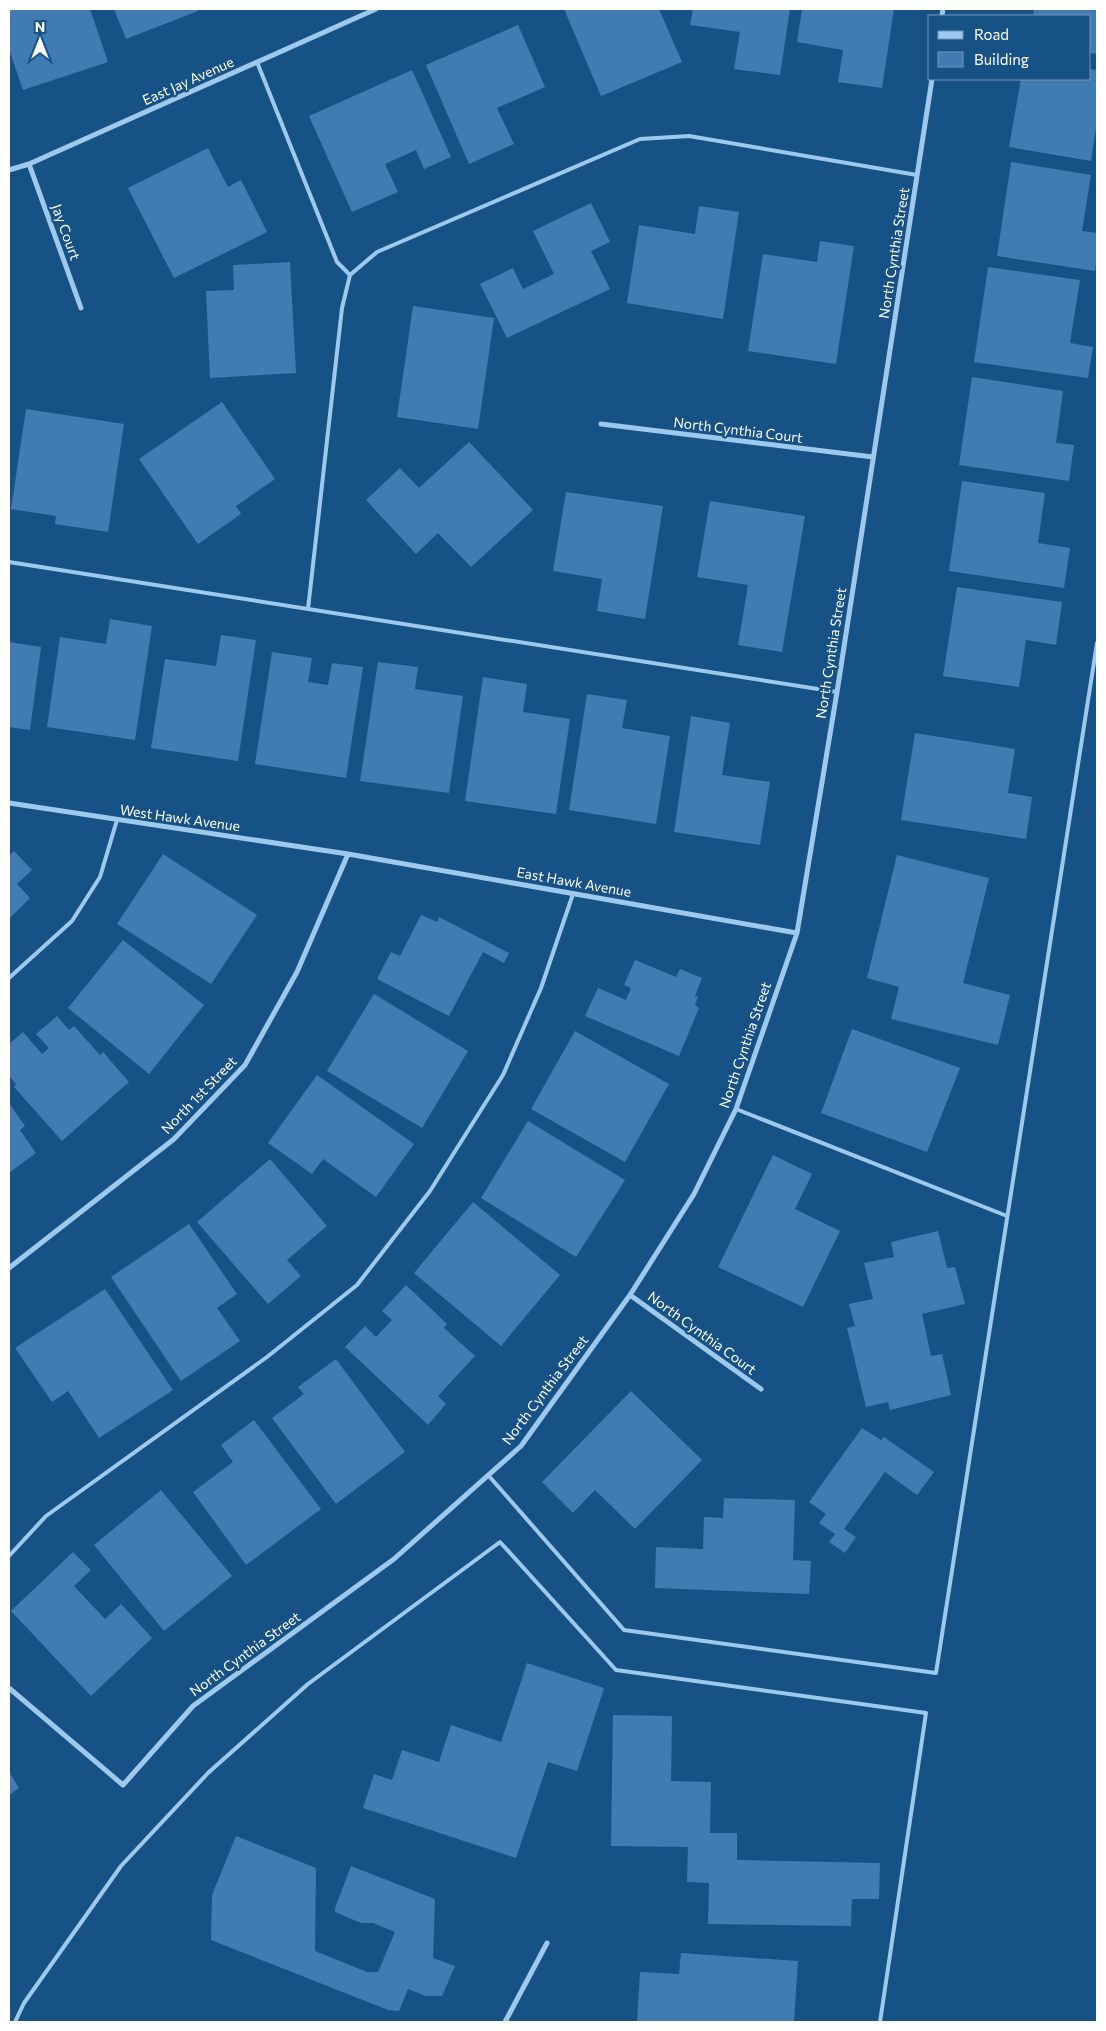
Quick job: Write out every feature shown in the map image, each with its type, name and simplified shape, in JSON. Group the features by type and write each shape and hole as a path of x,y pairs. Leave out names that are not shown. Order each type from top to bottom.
{"street":[{"name":"East Jay Avenue","path":"9,170 29,164 376,9"},
{"name":"North Cynthia Street","path":"9,1688 123,1785 193,1706 394,1559 521,1446 630,1295 694,1194 736,1109 797,933 837,692 932,80"},
{"name":"Jay Court","path":"29,164 81,308"},
{"name":"North Cynthia Court","path":"601,424 873,457"},
{"name":"West Hawk Avenue","path":"9,804 348,854"},
{"name":"East Hawk Avenue","path":"348,854 797,933"},
{"name":"North 1st Street","path":"9,1268 174,1139 246,1065 297,972 348,854"},
{"name":"North Cynthia Court","path":"630,1295 761,1389"},
{"path":"505,2022 547,1943"}],"lane":[{"path":"257,62 337,262 350,275"},
{"path":"308,609 342,308 350,275 377,252 640,138 689,136 917,175"},
{"path":"9,562 837,692"},
{"path":"488,1476 624,1630 936,1673 1097,643"},
{"path":"9,978 72,921 100,877 117,820"},
{"path":"9,1556 46,1516 267,1357 357,1285 430,1191 503,1075 541,988 573,894"},
{"path":"736,1109 1007,1216"},
{"path":"15,2022 24,2003 121,1866 208,1774 308,1684 500,1542 616,1670 926,1712 880,2022"}],"building":[{"path":"9,9 90,9 108,62 23,90 9,49"},
{"path":"114,9 197,9 198,11 126,39"},
{"path":"564,9 659,9 682,62 601,96"},
{"path":"693,9 790,9 780,75 734,69 740,32 690,25"},
{"path":"802,9 894,9 882,88 838,82 843,50 797,42"},
{"path":"1034,9 1097,9 1097,54 1091,53 1091,15 1033,15"},
{"path":"518,25 545,87 497,108 514,144 469,164 426,65"},
{"path":"1091,69 1097,70 1097,121 1091,161 1009,147 1021,80 1091,80"},
{"path":"412,70 451,157 424,169 416,150 385,164 398,192 352,212 309,116"},
{"path":"208,148 228,187 241,180 267,232 174,278 128,188"},
{"path":"1011,162 1091,175 1082,231 1097,233 1095,271 997,256"},
{"path":"591,203 610,242 591,251 610,289 507,338 480,284 513,268 523,289 554,274 533,231"},
{"path":"699,206 739,212 723,319 627,303 639,225 695,234"},
{"path":"820,241 854,246 836,364 748,351 763,254 817,262"},
{"path":"290,262 296,373 210,378 206,291 234,290 233,265"},
{"path":"988,267 1080,280 1070,343 1093,347 1088,378 974,362"},
{"path":"413,306 494,318 478,429 397,417"},
{"path":"972,377 1063,391 1056,443 1074,445 1069,481 959,465"},
{"path":"222,402 275,479 236,506 241,514 198,544 139,459"},
{"path":"26,409 124,424 108,532 55,524 56,516 11,509"},
{"path":"469,442 533,510 471,567 438,533 416,554 366,500 400,468 419,488"},
{"path":"962,481 1045,493 1038,543 1070,548 1064,588 949,571"},
{"path":"566,492 663,506 645,619 597,611 602,579 553,571"},
{"path":"710,501 805,516 782,652 738,645 748,585 697,577"},
{"path":"957,587 1062,602 1056,645 1026,640 1019,687 943,676"},
{"path":"110,619 152,626 135,740 47,727 60,637 106,644"},
{"path":"221,635 256,640 238,761 151,748 165,659 216,666"},
{"path":"9,642 41,647 30,730 9,727"},
{"path":"272,652 312,658 308,682 328,685 332,663 363,667 346,778 255,764"},
{"path":"378,662 418,667 415,689 463,696 449,793 360,781"},
{"path":"483,677 527,684 523,712 570,719 556,814 465,801"},
{"path":"587,694 627,700 622,728 670,736 656,824 569,810"},
{"path":"691,716 730,723 722,775 770,782 760,845 674,832"},
{"path":"915,733 1015,749 1008,793 1032,797 1026,839 901,820"},
{"path":"14,851 32,870 17,884 30,898 9,919 9,856"},
{"path":"163,854 257,915 211,984 117,924"},
{"path":"897,855 989,878 963,983 1010,995 998,1045 891,1019 899,987 867,978"},
{"path":"421,915 437,922 439,917 509,953 504,963 483,952 449,1016 377,979 391,952 400,956"},
{"path":"123,940 204,1005 149,1074 68,1008"},
{"path":"635,960 676,977 680,969 702,978 695,996 698,997 695,1005 699,1008 679,1056 585,1016 598,988 626,1000 631,988 624,985"},
{"path":"374,994 468,1051 422,1128 327,1071"},
{"path":"57,1016 69,1030 74,1026 100,1055 103,1052 129,1082 62,1141 14,1087 16,1084 9,1076 9,1044 23,1032 42,1054 49,1048 36,1034"},
{"path":"852,1029 960,1068 927,1152 821,1113"},
{"path":"575,1031 669,1084 625,1162 531,1109"},
{"path":"317,1075 414,1144 376,1197 323,1159 312,1174 268,1143"},
{"path":"9,1103 25,1126 20,1130 36,1153 9,1173"},
{"path":"528,1121 625,1180 576,1257 481,1198"},
{"path":"773,1155 812,1174 795,1209 840,1231 803,1307 718,1267"},
{"path":"270,1159 327,1226 287,1260 301,1276 268,1304 197,1222"},
{"path":"473,1202 560,1275 501,1346 414,1273"},
{"path":"189,1224 237,1294 217,1308 240,1341 181,1381 111,1277"},
{"path":"938,1231 947,1268 955,1267 965,1304 922,1314 931,1356 942,1354 951,1395 890,1410 888,1402 866,1407 847,1328 855,1326 849,1304 873,1299 864,1263 894,1257 891,1242"},
{"path":"406,1285 447,1324 444,1328 475,1356 438,1396 446,1404 428,1425 345,1347 365,1326 376,1337 392,1320 382,1311"},
{"path":"105,1289 173,1390 99,1438 68,1391 52,1402 15,1348"},
{"path":"336,1359 405,1452 336,1504 272,1418 304,1394 298,1387"},
{"path":"631,1391 702,1460 635,1529 595,1490 573,1513 542,1482"},
{"path":"254,1420 321,1509 246,1565 193,1492 233,1462 221,1445"},
{"path":"862,1428 881,1440 884,1437 934,1472 917,1495 885,1472 844,1529 856,1537 845,1553 829,1542 835,1534 819,1523 826,1514 809,1502"},
{"path":"161,1490 232,1576 164,1631 94,1545"},
{"path":"724,1498 795,1500 793,1560 811,1561 809,1594 655,1588 656,1547 703,1549 704,1517 723,1518"},
{"path":"73,1552 91,1570 74,1586 105,1619 121,1604 152,1638 91,1696 11,1611"},
{"path":"527,1663 604,1688 577,1771 548,1762 516,1858 363,1808 374,1774 392,1780 402,1750 439,1762 451,1725 501,1742"},
{"path":"613,1715 672,1716 671,1781 711,1782 710,1833 737,1833 737,1860 880,1863 879,1899 852,1899 851,1926 708,1924 709,1883 687,1882 688,1847 611,1846"},
{"path":"9,1772 19,1788 9,1795"},
{"path":"236,1836 316,1868 315,1951 367,1972 378,1972 395,1932 373,1923 361,1923 335,1912 351,1866 435,1899 433,1958 455,1966 442,1996 426,1996 408,1989 399,2011 388,2010 211,1940 212,1895"},
{"path":"681,1953 798,1961 794,2022 637,2022 640,1972 679,1974"}]}
